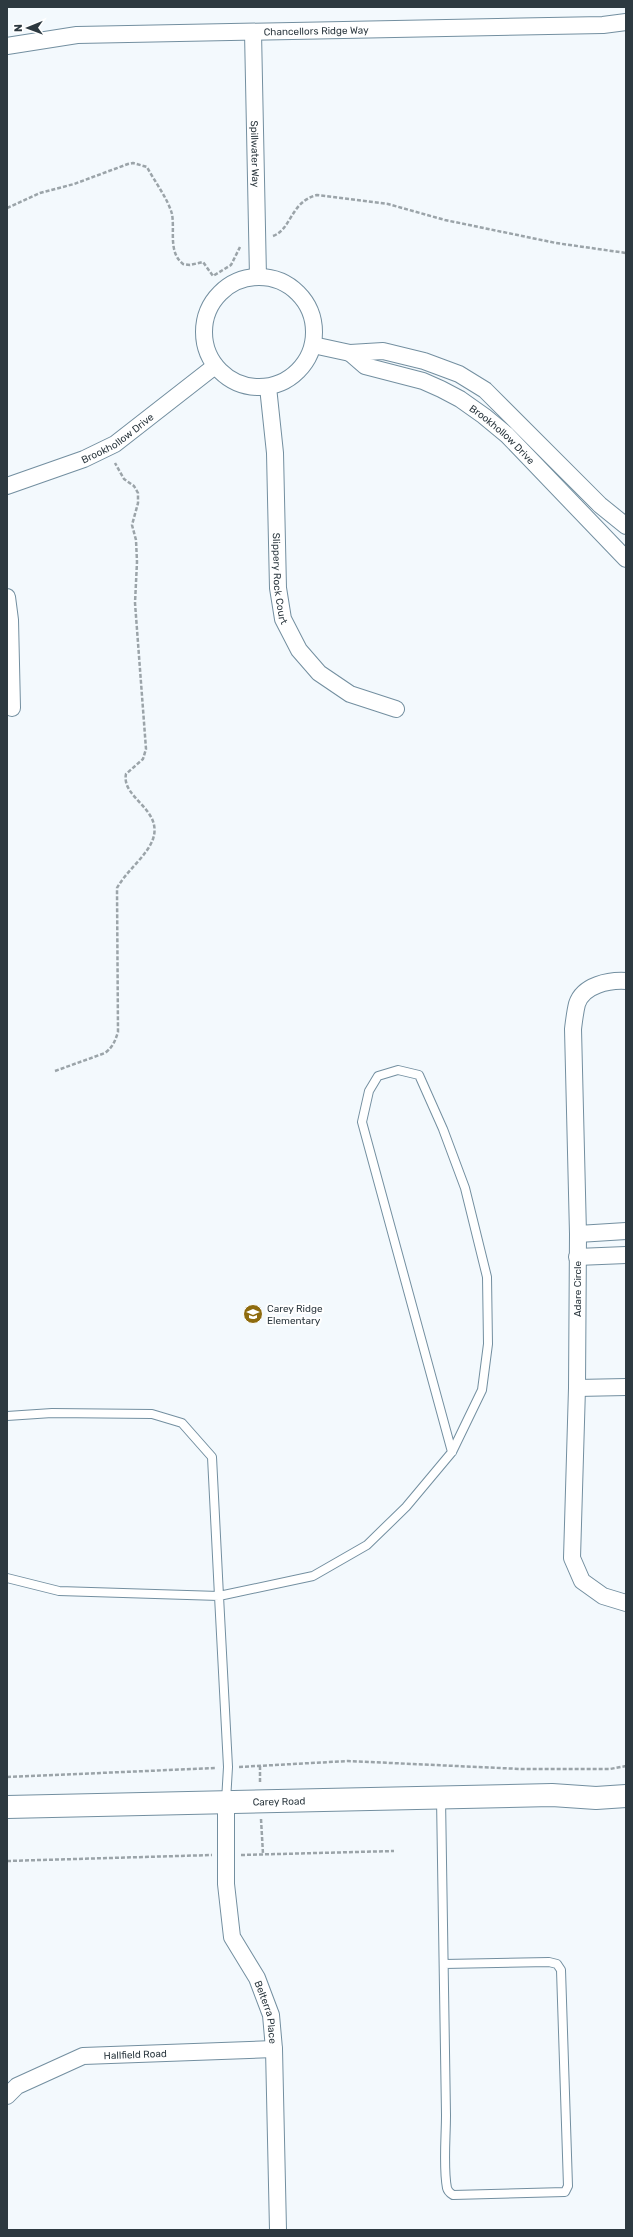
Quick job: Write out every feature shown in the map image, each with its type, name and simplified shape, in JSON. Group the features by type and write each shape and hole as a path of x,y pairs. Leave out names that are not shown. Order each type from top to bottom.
{"street":[{"name":"Chancellors Ridge Way","path":"7,46 77,35 603,25 626,22"},
{"name":"Spillwater Way","path":"253,32 258,277"},
{"path":"258,277 273,279 286,284 297,293 306,304 312,317 314,331 313,346 308,358 292,377 268,387 253,388 238,384 225,377 215,366 207,353 204,338 204,323 209,308 218,295 229,285 244,279 258,277"},
{"name":"Brookhollow Drive","path":"313,346 350,353 383,351 446,380 466,403 507,435 595,513 626,526"},
{"name":"Brookhollow Drive","path":"7,486 84,459 115,444 215,366"},
{"name":"Brookhollow Drive","path":"446,380 459,374 485,390 516,421 595,513 626,559"},
{"name":"Slippery Rock Court","path":"268,387 275,453 278,588 283,619 299,650 319,674 350,694 396,709"},
{"path":"7,598 10,620 12,708"},
{"name":"Adare Circle","path":"626,981 614,981 590,988 578,1002 573,1029 578,1257 577,1388 572,1558 582,1581 603,1596 626,1603"},
{"path":"578,1234 626,1231"},
{"path":"578,1257 626,1255"},
{"path":"577,1388 626,1387"},
{"name":"Carey Road","path":"552,1795 626,1783"},
{"name":"Carey Road","path":"7,1807 552,1795 596,1798 626,1796"},
{"name":"Belterra Place","path":"226,1802 226,1884 232,1937 257,1978 271,2015 274,2049 278,2230"},
{"name":"Hallfield Road","path":"7,2096 17,2086 83,2056 274,2049"}],"lane":[{"path":"507,435 516,421"},
{"path":"7,1578 59,1591 218,1596 313,1576 367,1544 406,1507 452,1452 482,1390 488,1344 487,1277 465,1188 443,1129 419,1075 398,1070 378,1076 369,1091 362,1122 452,1452"},
{"path":"7,1416 52,1413 152,1414 182,1423 212,1457 228,1767 226,1802"},
{"path":"442,1797 444,1964 447,2181 449,2192 453,2195 564,2192 568,2186 561,1970 557,1964 549,1962 444,1964"}],"path":[{"path":"7,208 40,193 74,184 128,164 138,164 148,168 169,207 172,220 174,248 179,261 186,265 203,262 213,276 231,265 240,249 241,236 278,234 306,198 317,195 388,204 445,220 556,243 626,253"},
{"path":"55,1071 106,1053 111,1049 115,1042 118,1032 117,888 124,875 148,849 155,830 153,820 130,791 125,778 126,774 142,759 146,749 135,603 137,555 132,525 138,503 138,493 134,486 124,479 115,463"},
{"path":"7,1777 348,1761 521,1769 610,1769 626,1766"},
{"path":"7,1861 394,1850"}],"place":[{"name":"Carey Ridge Elementary","path":"253,1314"}]}
